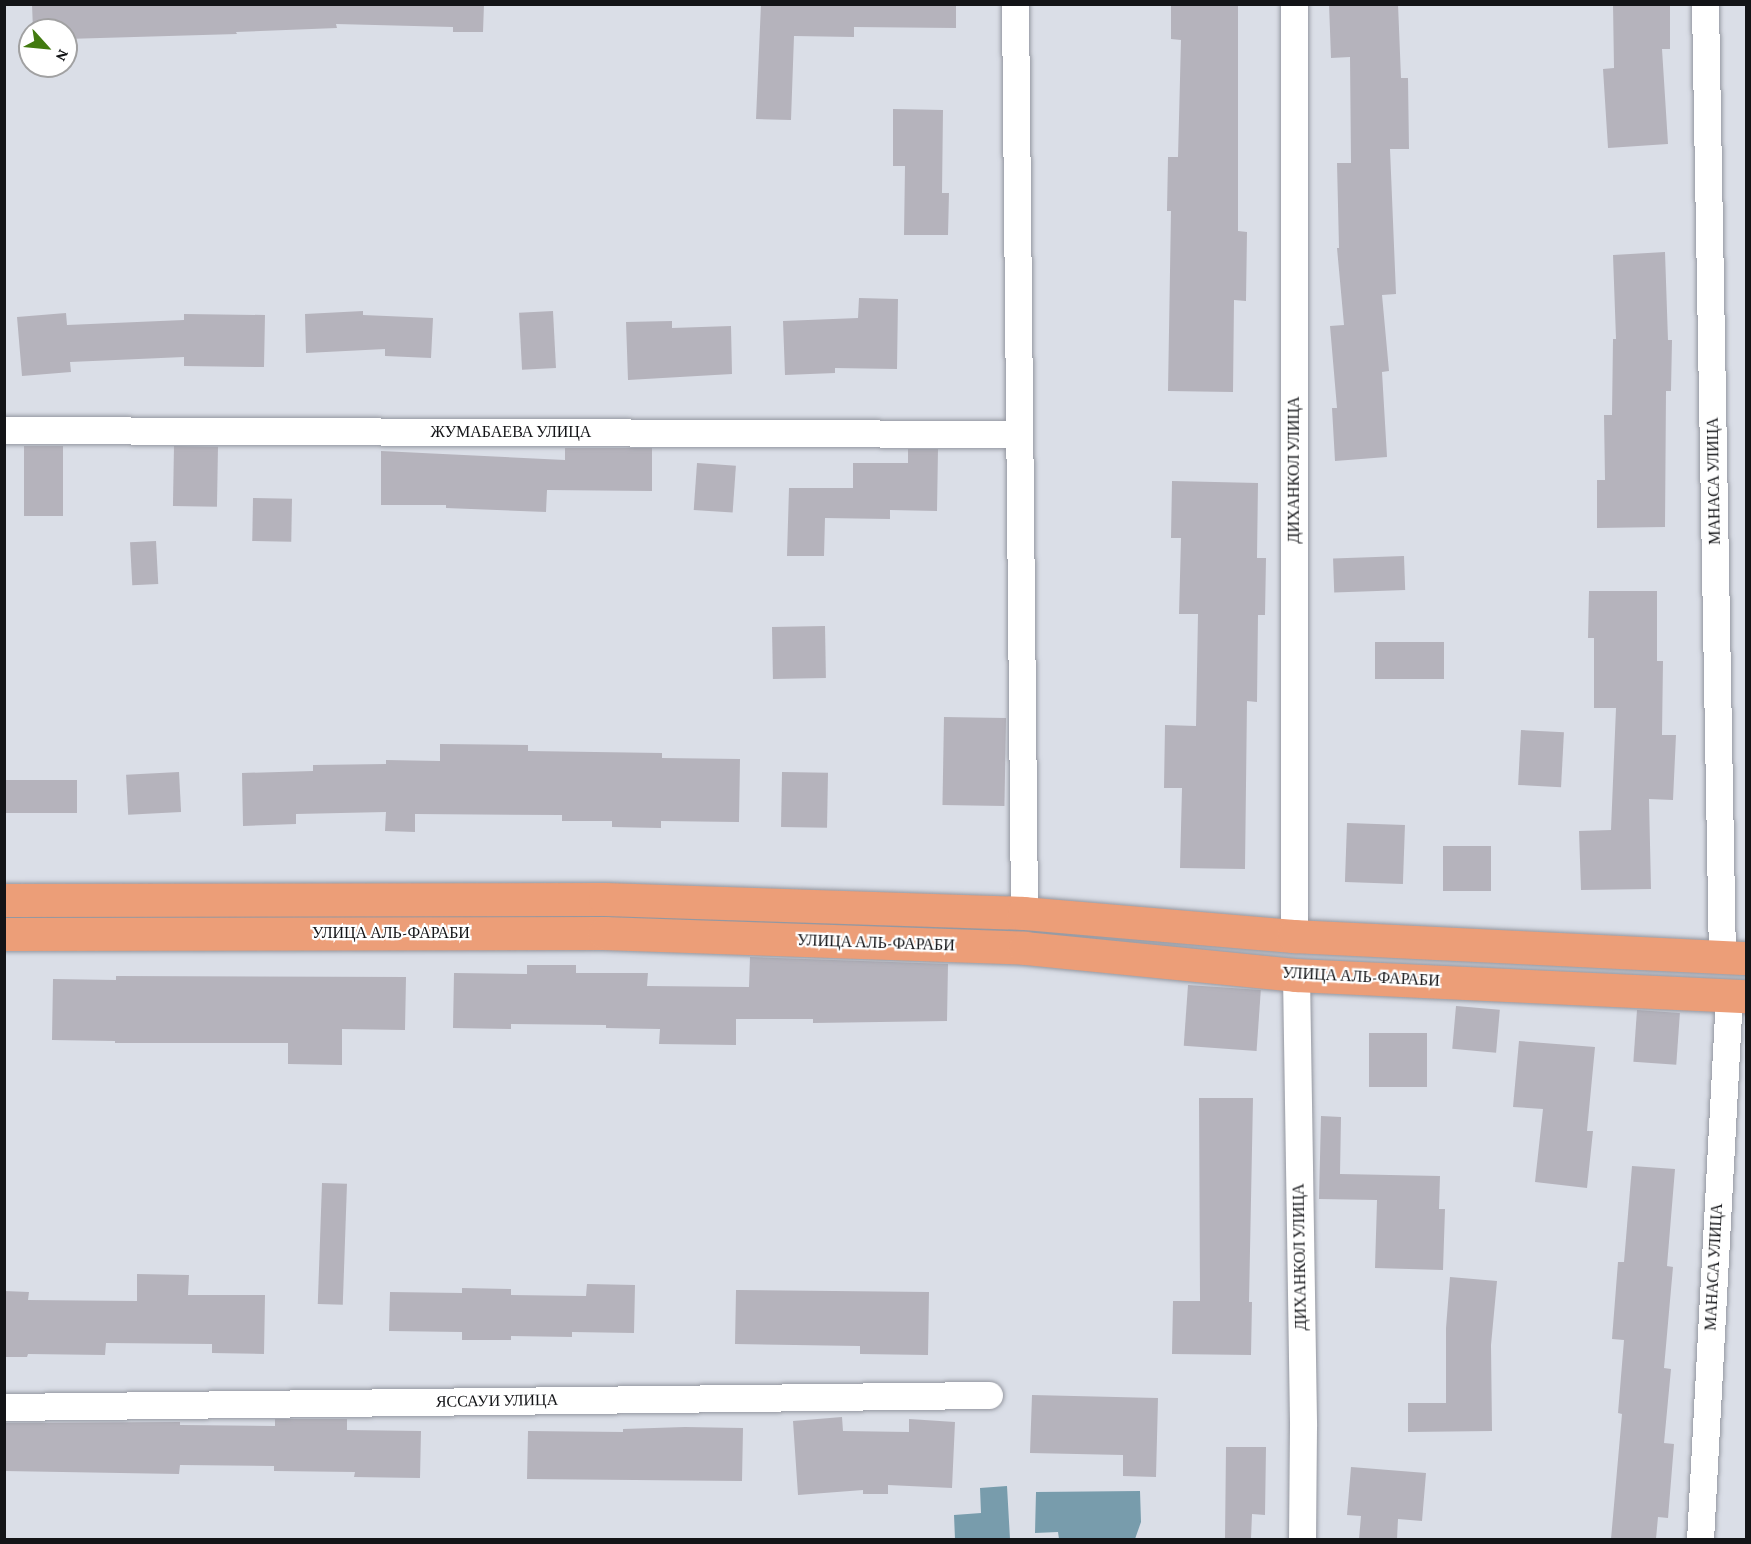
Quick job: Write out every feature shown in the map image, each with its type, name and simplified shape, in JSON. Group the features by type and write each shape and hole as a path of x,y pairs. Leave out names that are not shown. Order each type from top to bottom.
{"main road":[{"name":"УЛИЦА АЛЬ-ФАРАБИ","path":"4,900 605,899 1024,913 1293,936 1734,958"},
{"name":"УЛИЦА АЛЬ-ФАРАБИ","path":"4,934 605,933 1025,948 1296,975 1738,996"}],"street":[{"path":"1016,4 1024,913"},
{"name":"ДИХАНКОЛ УЛИЦА","path":"1293,936 1294,4"},
{"name":"МАНАСА УЛИЦА","path":"1705,4 1734,958"},
{"name":"ЖУМАБАЕВА УЛИЦА","path":"4,430 1018,435"},
{"name":"ДИХАНКОЛ УЛИЦА","path":"1296,975 1303,1426 1302,1539"},
{"name":"МАНАСА УЛИЦА","path":"1700,1539 1738,996"},
{"name":"ЯССАУИ УЛИЦА","path":"4,1407 989,1395"}],"water":[{"path":"1007,1486 1010,1539 955,1539 954,1515 981,1513 980,1488"},
{"path":"1140,1491 1141,1522 1135,1539 1059,1539 1058,1532 1035,1533 1036,1492"}],"building":[{"path":"32,4 484,4 483,32 453,32 453,27 336,24 337,28 236,32 237,34 78,39 78,18 33,18"},
{"path":"761,4 956,4 956,28 854,27 854,37 794,36 791,120 756,119"},
{"path":"1171,4 1238,4 1238,231 1247,232 1246,301 1234,300 1233,392 1168,391 1171,211 1167,211 1168,157 1178,157 1181,40 1171,39"},
{"path":"1329,4 1398,4 1401,78 1408,78 1409,149 1390,149 1396,294 1382,295 1389,371 1382,372 1387,457 1335,461 1332,408 1337,408 1330,326 1344,325 1337,248 1339,248 1337,163 1351,163 1350,57 1331,58"},
{"path":"1613,4 1670,4 1670,49 1662,49 1668,144 1608,148 1603,69 1614,68"},
{"path":"893,109 943,110 942,193 949,193 948,235 904,235 905,166 893,166"},
{"path":"1665,252 1668,340 1672,340 1671,391 1666,391 1665,527 1597,528 1597,480 1605,480 1604,415 1612,415 1613,339 1616,339 1613,255"},
{"path":"859,298 898,299 897,369 835,368 835,373 785,375 783,321 858,318"},
{"path":"363,311 363,315 433,318 431,358 385,356 385,349 306,353 305,314"},
{"path":"553,311 556,368 522,370 519,313"},
{"path":"66,313 67,325 184,320 184,314 265,315 264,367 184,366 184,357 70,362 71,372 22,376 17,317"},
{"path":"672,321 672,328 731,326 732,374 628,380 626,322"},
{"path":"24,446 63,446 63,516 24,516"},
{"path":"174,446 218,447 217,507 173,506"},
{"path":"565,448 652,448 652,491 547,490 546,512 446,508 446,505 381,505 381,451 565,460"},
{"path":"908,449 938,449 937,511 890,510 890,519 825,518 824,556 787,556 789,488 853,488 853,463 908,463"},
{"path":"697,463 736,466 733,513 694,510"},
{"path":"1172,481 1258,483 1257,558 1266,558 1265,615 1258,615 1257,702 1247,701 1245,869 1180,868 1182,788 1164,788 1165,725 1196,726 1198,614 1179,614 1181,538 1171,538"},
{"path":"253,498 292,499 291,542 252,541"},
{"path":"156,541 158,584 132,585 130,542"},
{"path":"1404,556 1405,590 1334,592 1333,558"},
{"path":"1589,591 1657,591 1657,661 1663,661 1662,735 1676,735 1673,800 1649,799 1651,889 1581,890 1579,831 1611,830 1616,708 1594,708 1594,638 1588,638"},
{"path":"825,626 826,678 773,679 772,627"},
{"path":"1375,642 1444,642 1444,679 1375,679"},
{"path":"944,717 1006,718 1004,806 942,805"},
{"path":"1521,730 1564,732 1561,787 1518,785"},
{"path":"440,744 528,745 528,751 662,753 662,758 740,759 739,822 661,821 661,828 612,827 612,821 562,821 562,815 415,814 415,832 385,831 386,812 296,814 296,824 243,826 242,773 313,771 313,765 386,764 386,760 440,761"},
{"path":"179,772 181,812 128,815 126,775"},
{"path":"782,772 828,773 827,828 781,827"},
{"path":"4,780 77,780 77,813 4,813"},
{"path":"1347,823 1405,825 1403,884 1345,882"},
{"path":"1443,846 1491,846 1491,891 1443,891"},
{"path":"750,957 948,964 947,1021 813,1023 813,1019 736,1019 736,1045 659,1044 660,1029 606,1028 606,1025 511,1024 511,1029 453,1028 454,973 527,974 527,965 576,965 576,973 648,973 647,986 749,987"},
{"path":"116,976 406,977 405,1030 342,1029 342,1065 288,1064 288,1043 115,1043 115,1041 52,1040 53,979 116,980"},
{"path":"1188,985 1261,990 1257,1051 1184,1046"},
{"path":"1456,1006 1500,1010 1496,1053 1452,1049"},
{"path":"1637,1010 1680,1013 1676,1065 1633,1062"},
{"path":"1369,1033 1427,1033 1427,1087 1369,1087"},
{"path":"1519,1041 1595,1047 1587,1131 1593,1131 1587,1188 1535,1182 1543,1109 1513,1107"},
{"path":"1199,1098 1253,1098 1249,1302 1252,1302 1251,1355 1172,1354 1173,1301 1200,1301"},
{"path":"1321,1116 1341,1117 1340,1174 1440,1176 1439,1209 1445,1209 1443,1270 1375,1268 1377,1200 1319,1199"},
{"path":"1632,1166 1675,1169 1667,1266 1673,1267 1664,1368 1671,1369 1664,1443 1674,1444 1668,1518 1658,1517 1656,1539 1611,1539 1622,1414 1618,1413 1624,1340 1612,1339 1618,1262 1624,1262"},
{"path":"322,1183 347,1184 343,1305 318,1304"},
{"path":"137,1274 189,1275 188,1295 265,1295 264,1354 212,1353 212,1344 106,1343 105,1355 28,1354 27,1357 4,1357 4,1291 29,1292 28,1300 137,1301"},
{"path":"1450,1277 1497,1281 1491,1345 1492,1431 1408,1432 1408,1403 1446,1403 1446,1328"},
{"path":"587,1284 635,1285 634,1333 572,1332 572,1337 511,1336 511,1340 462,1340 462,1332 389,1331 390,1292 462,1293 462,1288 511,1289 511,1295 586,1296"},
{"path":"736,1290 929,1292 928,1355 860,1354 860,1346 735,1344"},
{"path":"1032,1395 1158,1398 1156,1477 1123,1476 1123,1455 1030,1453"},
{"path":"842,1417 843,1431 909,1432 909,1419 955,1422 952,1488 888,1485 888,1494 863,1494 863,1490 798,1495 793,1421"},
{"path":"275,1419 347,1419 347,1430 421,1431 420,1478 354,1477 355,1472 274,1471 274,1466 180,1465 179,1474 4,1471 4,1423 180,1422 180,1425 275,1426"},
{"path":"743,1428 742,1481 527,1479 528,1431 623,1432 623,1429"},
{"path":"1226,1447 1266,1447 1265,1515 1252,1514 1251,1539 1225,1539"},
{"path":"1351,1467 1426,1473 1422,1521 1398,1519 1397,1539 1359,1539 1361,1516 1347,1515"}]}
